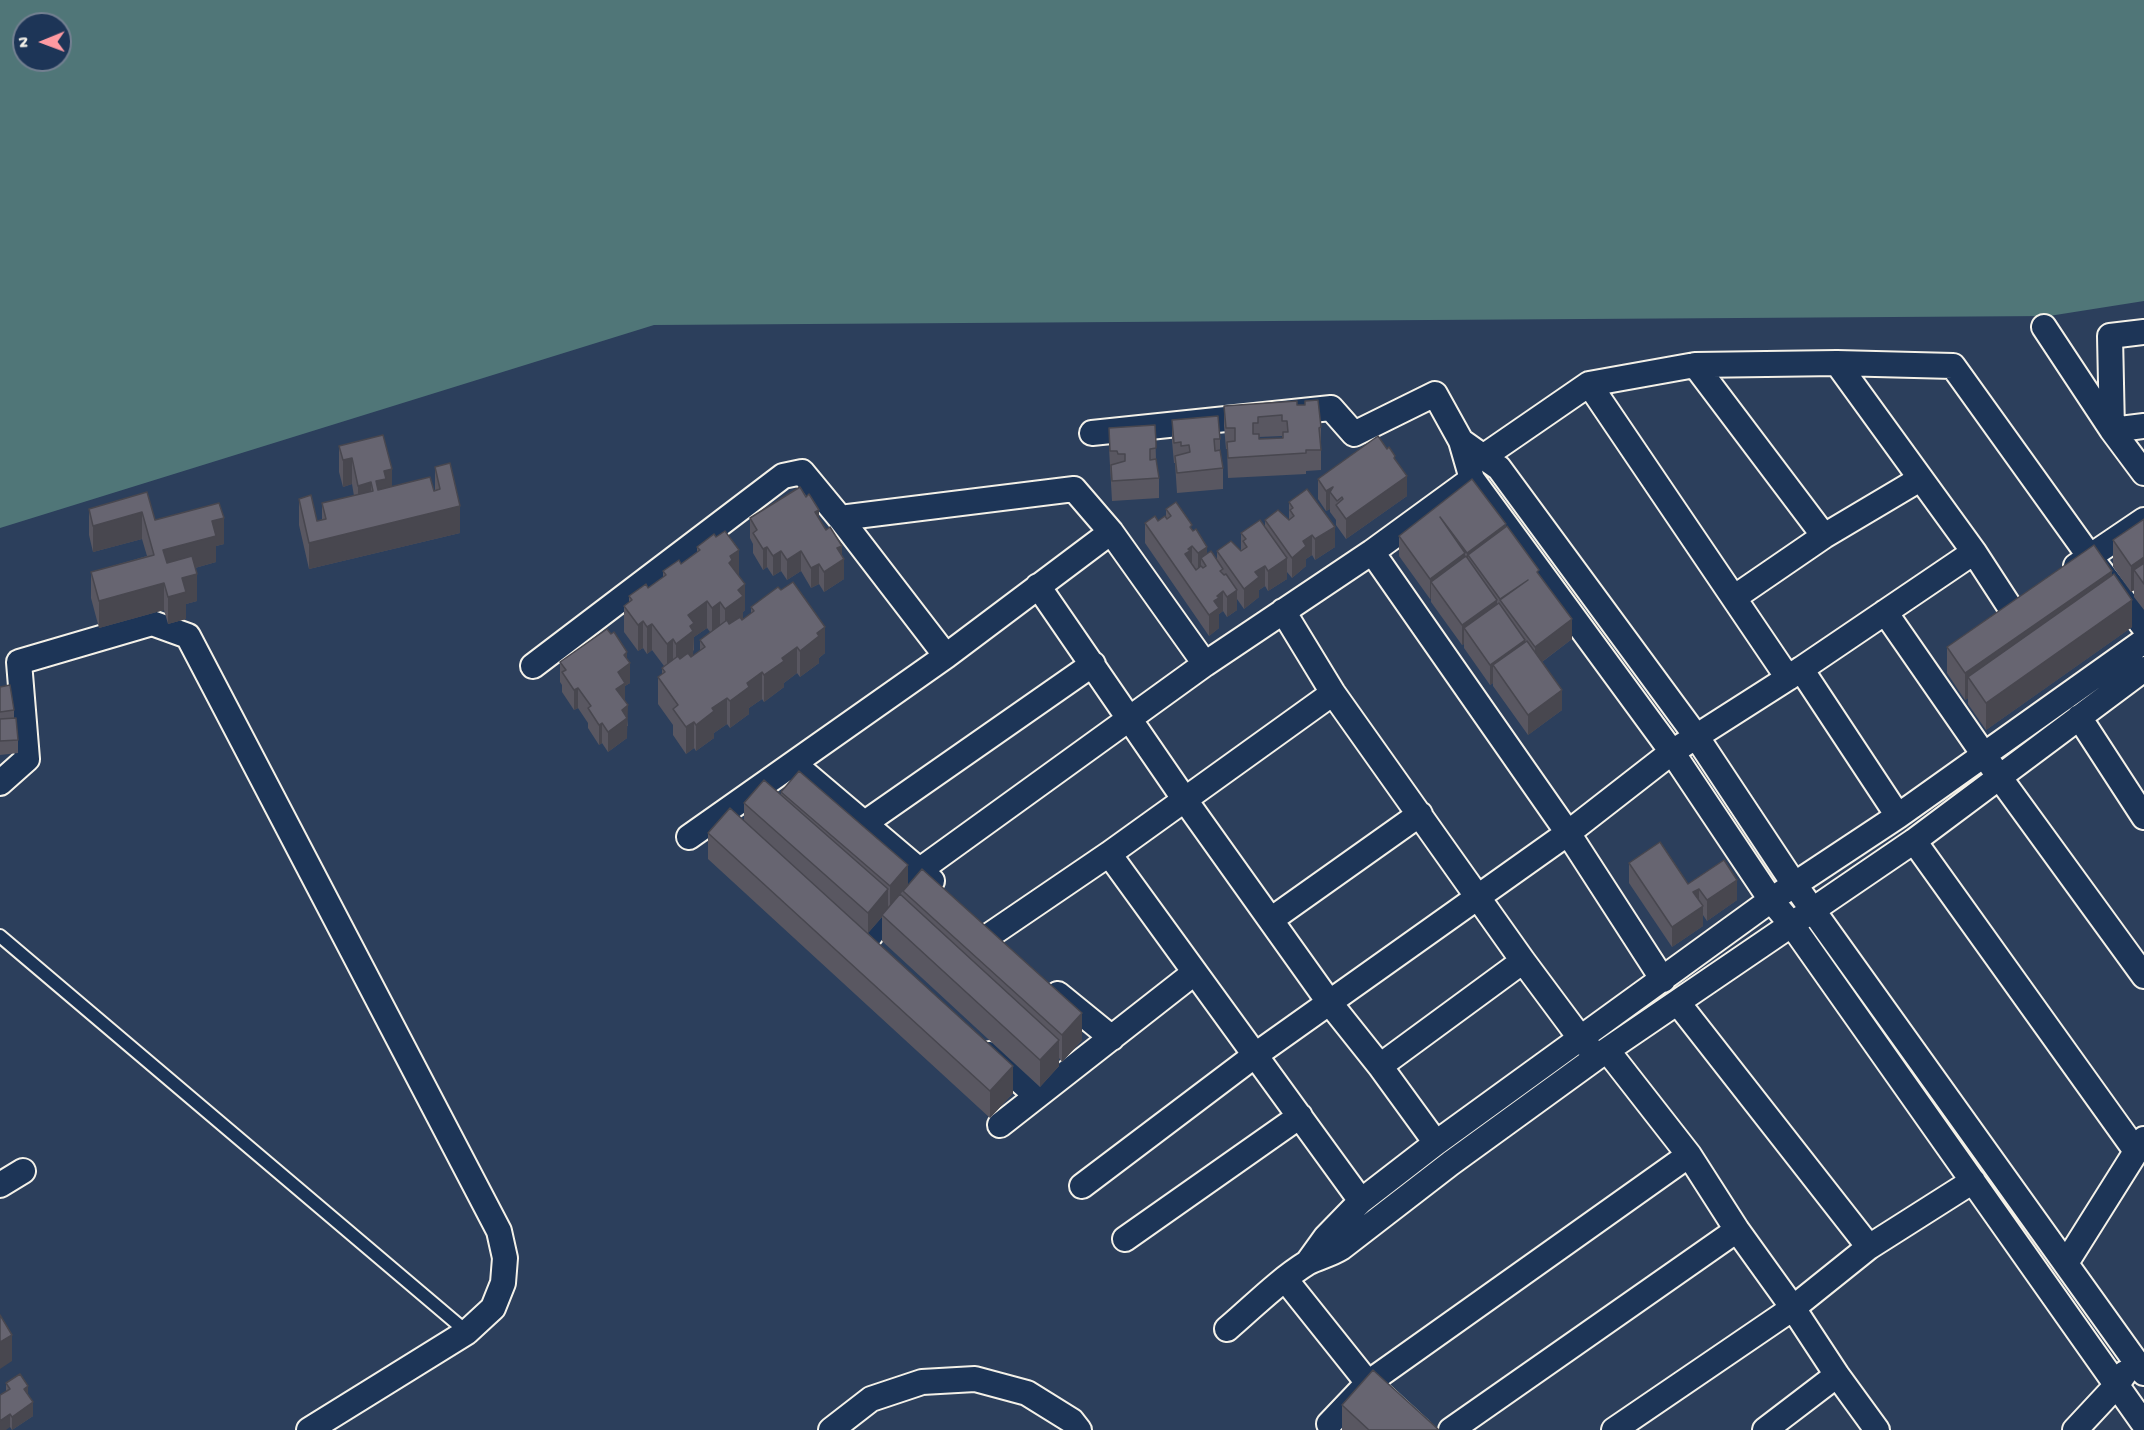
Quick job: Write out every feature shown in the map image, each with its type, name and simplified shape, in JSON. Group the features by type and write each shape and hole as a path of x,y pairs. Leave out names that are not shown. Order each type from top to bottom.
{"street":[{"path":"2044,327 2112,430 2144,473"},
{"path":"2112,430 2110,336 2144,332"},
{"path":"1837,363 1974,552 2013,612"},
{"path":"1483,457 1589,384 1695,365 1837,363 1953,366 2090,557 2144,627"},
{"path":"1695,365 1824,536"},
{"path":"1589,384 1735,597 1795,674 1898,816"},
{"path":"1092,433 1331,408 1354,434 1435,394 1461,441 1472,479 1672,752 1772,900 2144,1424"},
{"path":"2112,430 2144,426"},
{"path":"1461,441 1499,468 1696,736 1794,884 2066,1263 2141,1360 2075,1430"},
{"path":"533,666 783,476 802,472 946,656"},
{"path":"848,925 875,949 920,870 1206,664 1372,552 1472,479"},
{"path":"1735,597 1824,536 1920,479"},
{"path":"840,518 1074,489 1111,532 1206,664"},
{"path":"2061,577 2144,520"},
{"path":"689,837 734,821 794,764 946,656 1111,532"},
{"path":"1372,552 1568,833 1663,980"},
{"path":"1082,1186 1254,1056 1568,833 1672,752 1795,674 1974,552"},
{"path":"1038,586 1185,800 1329,1002 1380,1066 1436,1143"},
{"path":"1283,612 1333,693 1523,961 1581,1039 1602,1053 1689,1155 1737,1230 1877,1430"},
{"path":"1885,612 1937,665 1984,755 2144,976"},
{"path":"0,783 27,759 19,662 152,623 188,636 499,1231 505,1258 503,1283 493,1308 467,1332 309,1430"},
{"path":"1227,1329 1308,1262 1326,1236 1361,1202 1436,1143 1794,884 1898,816 2144,641"},
{"path":"865,823 1093,664"},
{"path":"1308,1262 1331,1255 1341,1248 1451,1163 1602,1053 1914,841 2144,669"},
{"path":"990,934 1109,854 1333,693"},
{"path":"2079,717 2144,817"},
{"path":"794,764 947,894"},
{"path":"1272,920 1420,814"},
{"path":"1914,841 2140,1145 2066,1263"},
{"path":"1109,854 1361,1202"},
{"path":"1380,1066 1523,961"},
{"path":"1000,1125 1194,974"},
{"path":"1044,982 1112,1038"},
{"path":"1678,1002 1869,1247"},
{"path":"977,1042 1037,1096"},
{"path":"1125,1239 1300,1116"},
{"path":"1329,1424 1368,1383 1689,1155"},
{"path":"0,1185 23,1171"},
{"path":"1614,1430 1792,1308 1869,1247 1973,1181"},
{"path":"1451,1430 1737,1230"},
{"path":"1285,1279 1368,1383 1419,1430"},
{"path":"1769,1429 1837,1375"},
{"path":"831,1430 871,1400 902,1389 922,1382 975,1379 1027,1393 1072,1421 1079,1430"}],"lane":[{"path":"0,936 467,1332"}],"green space":[{"path":"0,0 2144,0 2144,301 2049,316 654,325 0,528"}],"building":[{"path":"1318,400 1321,450 1228,458 1227,442 1235,441 1235,428 1226,428 1224,406 1297,401 1297,405 1305,405 1305,401","holes":["1282,415 1282,421 1287,421 1288,432 1283,432 1283,438 1259,439 1259,434 1253,434 1253,423 1258,423 1258,417"]},
{"path":"1218,416 1220,439 1214,439 1215,451 1220,450 1223,468 1177,473 1175,456 1190,452 1189,445 1181,446 1181,442 1174,443 1172,420"},
{"path":"1155,425 1156,448 1150,449 1150,460 1156,459 1159,478 1112,481 1111,465 1125,461 1125,454 1110,451 1109,428"},
{"path":"383,435 392,469 384,471 386,479 376,481 378,490 430,477 434,491 440,489 435,467 450,463 460,506 309,543 299,499 311,495 317,521 326,519 322,503 373,491 371,482 358,486 352,458 343,460 339,446"},
{"path":"1378,436 1387,449 1389,447 1407,476 1346,519 1336,505 1343,499 1342,497 1337,501 1330,492 1333,487 1326,491 1318,479"},
{"path":"1472,479 1506,524 1467,553 1440,517 1465,553 1430,579 1399,536"},
{"path":"800,487 806,497 809,494 819,510 815,512 826,530 830,527 842,546 837,548 844,559 824,572 819,564 811,568 801,551 787,560 781,551 773,556 767,547 763,549 753,533 757,530 750,518"},
{"path":"1307,489 1335,527 1315,539 1312,535 1303,541 1306,546 1292,558 1265,520 1278,510 1289,520 1294,516 1289,502"},
{"path":"147,492 155,520 219,503 224,518 212,521 216,536 163,550 167,563 192,556 197,574 182,578 186,592 168,597 164,583 99,601 91,572 154,555 142,512 93,526 89,509"},
{"path":"1176,502 1192,525 1190,527 1193,531 1196,529 1207,547 1198,553 1192,546 1185,554 1196,570 1201,566 1203,568 1206,566 1201,558 1211,551 1223,569 1220,571 1226,574 1237,590 1227,597 1223,591 1217,596 1219,598 1214,601 1219,608 1209,615 1145,523 1155,516 1158,521 1165,516 1167,519 1171,516 1166,509"},
{"path":"2144,519 2144,557 2131,566 2113,540"},
{"path":"1260,520 1287,558 1268,571 1265,566 1255,572 1259,577 1244,589 1217,551 1231,541 1241,551 1247,547 1243,541 1246,539 1241,533"},
{"path":"1507,526 1572,619 1535,647 1500,600 1528,580 1500,599 1468,555"},
{"path":"725,531 739,550 730,556 732,560 729,563 745,584 738,590 743,596 725,609 720,602 712,608 707,601 688,615 694,623 690,626 693,631 676,644 673,639 667,644 652,624 647,627 643,621 638,625 624,606 632,600 629,596 646,584 648,588 666,575 663,571 679,560 681,564 700,550 697,547 714,534 716,537"},
{"path":"2094,545 2112,571 1965,673 1947,647"},
{"path":"1466,556 1497,600 1462,625 1431,582"},
{"path":"2144,563 2144,584 2134,570"},
{"path":"2114,574 2132,600 1986,703 1968,677"},
{"path":"793,582 825,627 817,633 819,636 800,651 797,647 782,658 784,661 764,675 762,672 747,683 749,687 730,701 727,698 712,708 714,711 696,725 694,722 686,727 673,709 678,705 658,677 665,672 662,668 678,656 680,659 688,653 691,657 705,647 700,640 727,620 729,624 740,617 742,620 754,611 751,607 778,587 781,590"},
{"path":"1499,603 1525,640 1490,665 1464,628"},
{"path":"607,629 611,634 614,632 627,652 624,655 630,663 618,672 625,683 616,689 628,705 622,710 627,718 608,732 602,723 599,725 588,708 591,706 578,688 574,690 562,672 566,670 560,662"},
{"path":"1527,641 1562,690 1528,715 1493,665"},
{"path":"10,685 14,710 0,712 0,687"},
{"path":"16,718 18,740 0,741 0,719"},
{"path":"799,771 908,865 890,886 781,792"},
{"path":"764,780 888,889 868,913 744,803"},
{"path":"730,808 1013,1066 990,1091 708,833"},
{"path":"1660,842 1688,884 1724,860 1737,880 1707,900 1699,889 1693,892 1703,906 1672,927 1629,863"},
{"path":"922,869 1082,1013 1062,1035 903,891"},
{"path":"900,894 1059,1040 1040,1060 882,915"},
{"path":"0,1315 12,1335 0,1342"},
{"path":"1373,1370 1439,1430 1369,1430 1342,1405"},
{"path":"20,1374 28,1386 24,1389 33,1402 12,1417 10,1414 0,1421 0,1395 10,1389 6,1383"}]}
